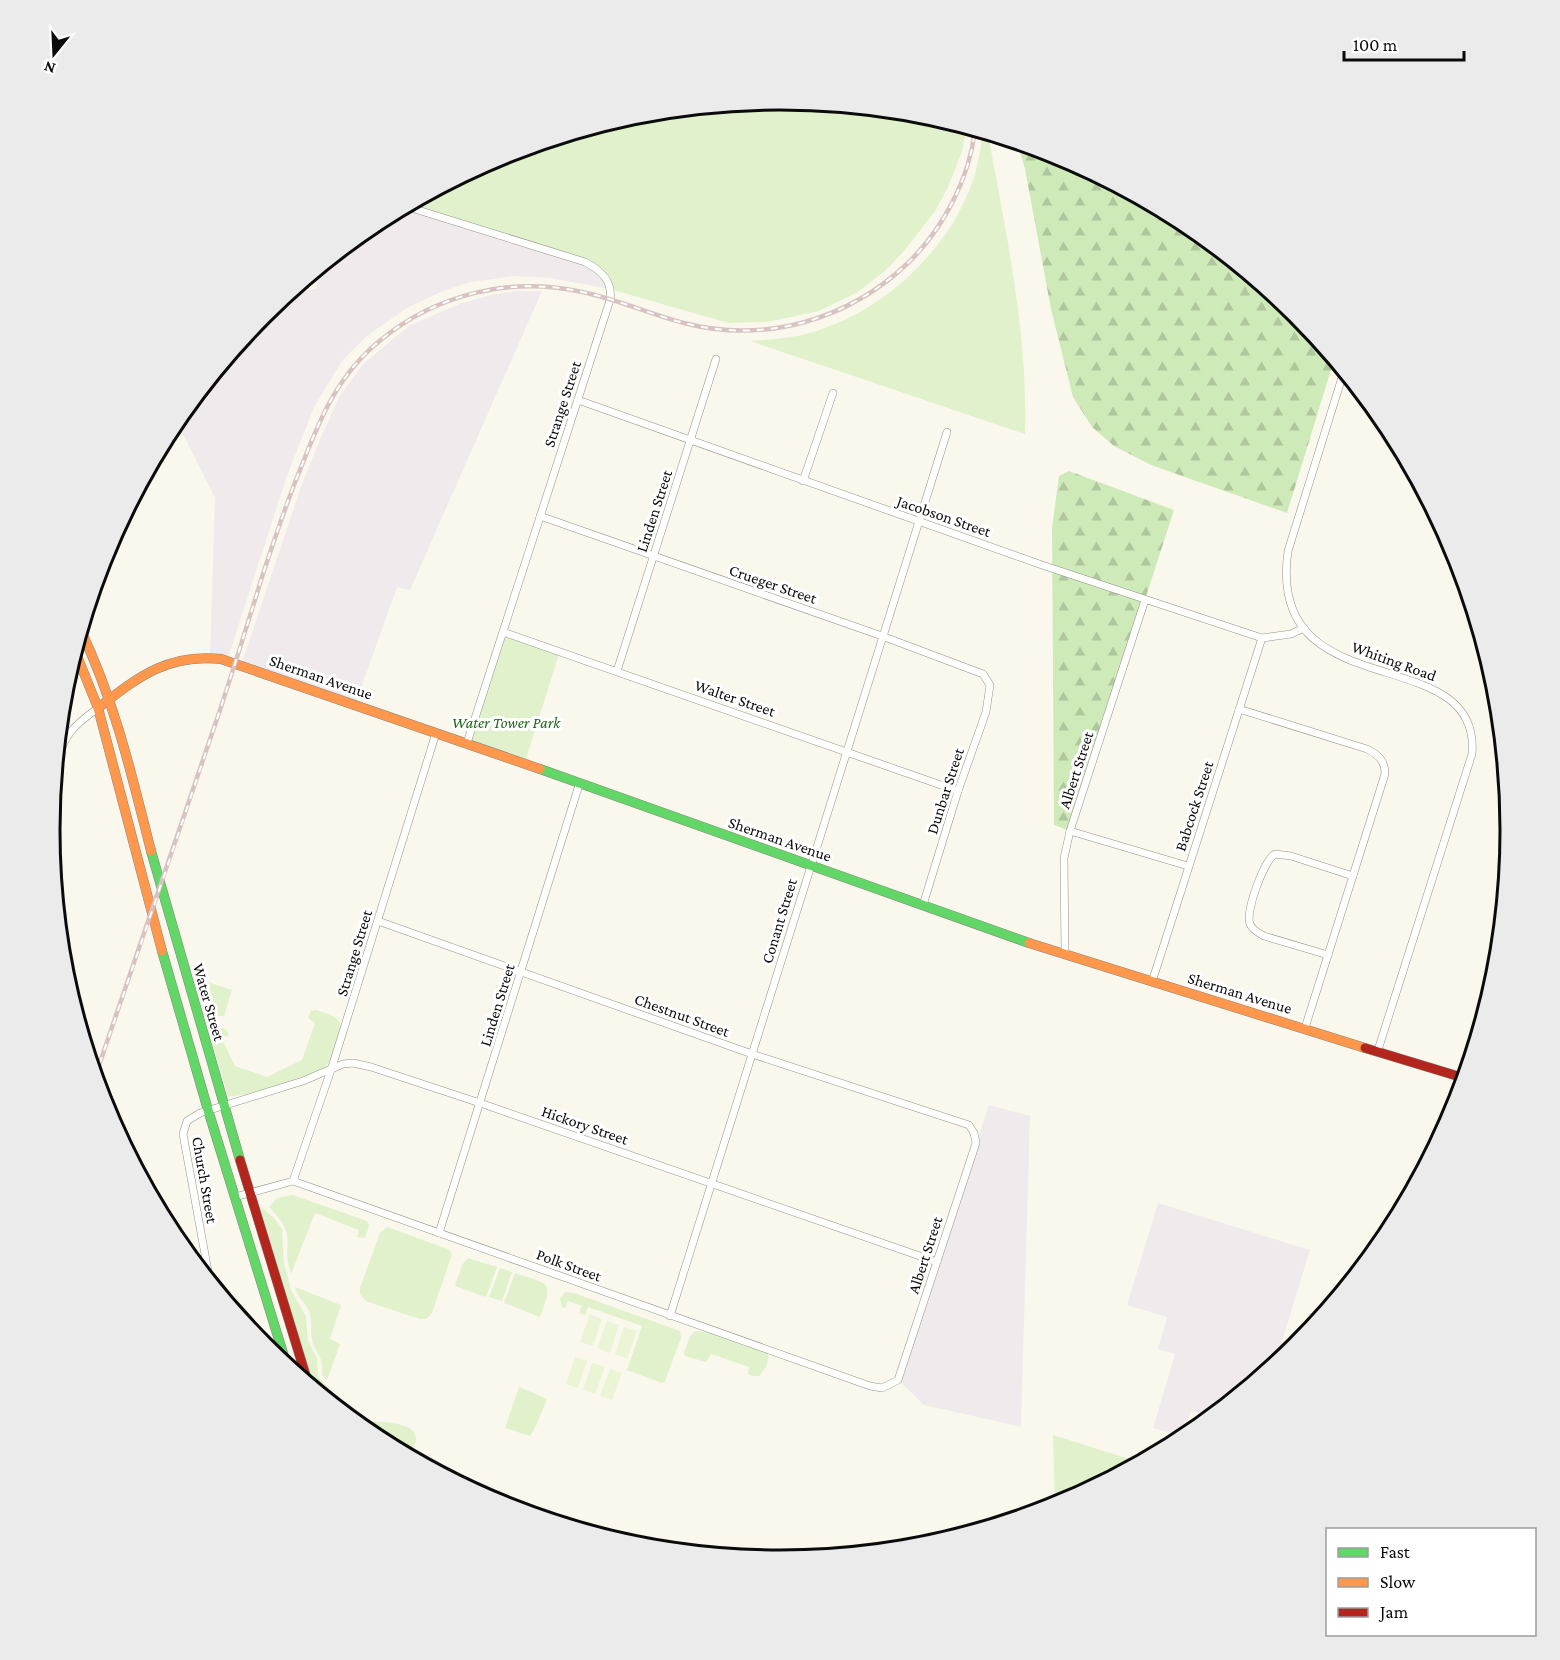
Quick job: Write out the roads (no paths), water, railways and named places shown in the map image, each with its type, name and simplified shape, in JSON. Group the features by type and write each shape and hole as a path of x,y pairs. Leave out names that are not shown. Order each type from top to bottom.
{"main road":[{"name":"Water Street","path":"86,641 111,698 160,886 223,1106 304,1370"},
{"name":"Sherman Avenue","path":"98,708 118,692 169,662 187,657 210,657 236,663 1065,954 1457,1076"},
{"name":"Water Street","path":"80,664 98,708 151,913 208,1110 282,1349"}],"street":[{"name":"Strange Street","path":"415,209 574,258 591,265 603,274 610,289 610,300 467,744"},
{"name":"Linden Street","path":"616,671 716,359"},
{"name":"Whiting Road","path":"1341,380 1288,550 1285,573 1294,612 1304,628 1324,646 1341,657 1432,689 1448,697 1467,717 1472,735 1472,754 1378,1050"},
{"path":"803,481 833,393"},
{"name":"Jacobson Street","path":"578,400 803,481 1145,600 1262,638 1291,634 1304,628"},
{"name":"Conant Street","path":"670,1316 947,432"},
{"name":"Crueger Street","path":"540,516 972,669 983,674 990,685"},
{"name":"Albert Street","path":"1065,954 1064,858 1070,831 1145,600"},
{"name":"Walter Street","path":"503,632 958,791"},
{"name":"Babcock Street","path":"1152,982 1262,638"},
{"name":"Dunbar Street","path":"923,905 958,791 986,712 990,685"},
{"path":"66,737 80,720 98,708"},
{"path":"1239,709 1367,749 1382,759 1385,765 1385,774 1305,1028"},
{"name":"Strange Street","path":"293,1181 332,1067 436,733"},
{"name":"Linden Street","path":"439,1233 579,785"},
{"path":"1070,831 1188,866"},
{"path":"1328,955 1257,933 1249,921 1250,909 1265,863 1275,854 1291,856 1353,876"},
{"name":"Chestnut Street","path":"378,921 752,1054 969,1125 974,1133"},
{"name":"Hickory Street","path":"223,1106 303,1081 332,1067 353,1063 480,1103 936,1262"},
{"name":"Church Street","path":"207,1265 183,1134 190,1119 223,1106"},
{"name":"Albert Street","path":"893,1384 898,1380 902,1371 976,1143 974,1133"},
{"path":"235,1197 293,1181"},
{"name":"Polk Street","path":"293,1181 870,1386 882,1388 893,1384"}],"railway":[{"path":"99,1064 205,756 280,522 324,413 343,381 367,352 404,323 427,310 451,300 502,288 529,286 582,292 684,323 714,329 775,328 832,313 884,283 908,263 933,235 961,184 974,137"}],"park label":[{"name":"Water Tower Park","path":"506,722"}]}
